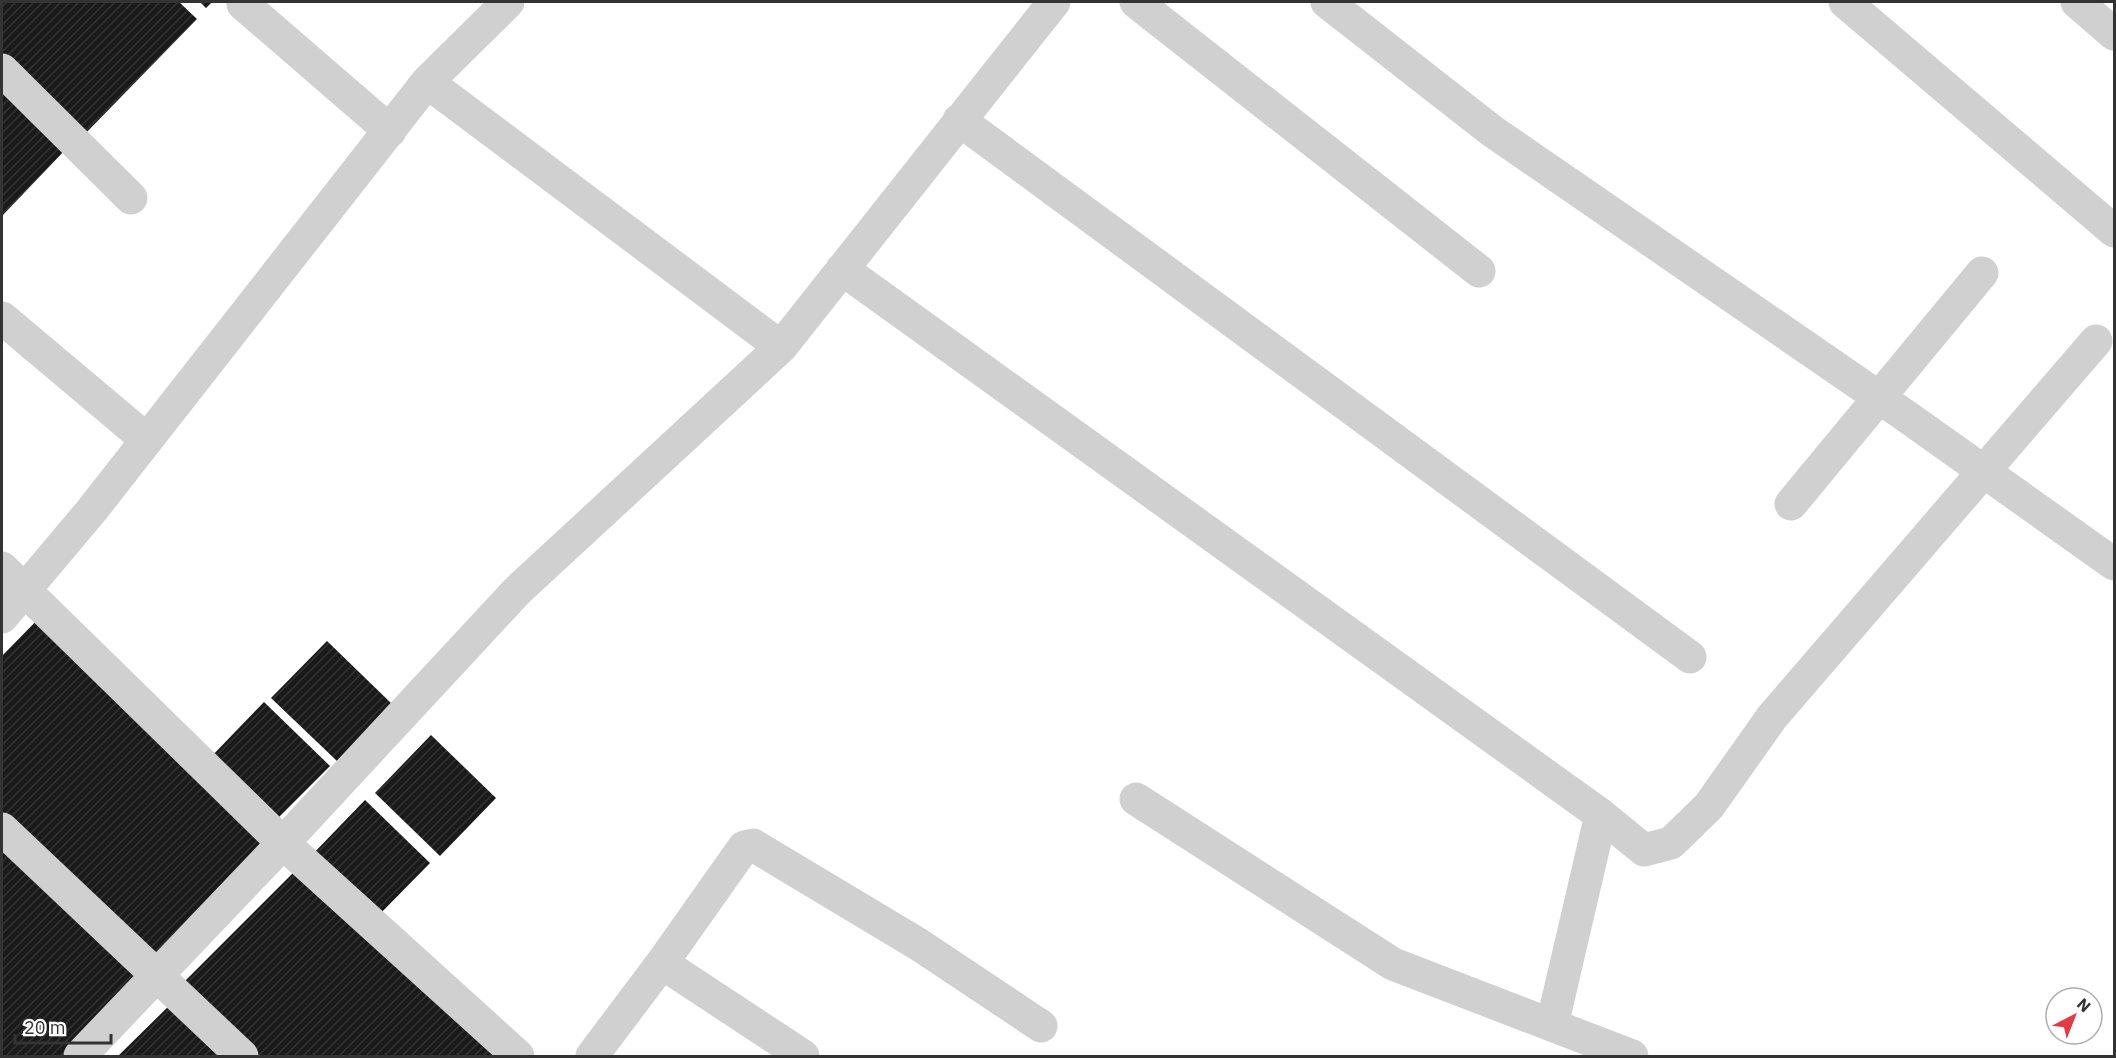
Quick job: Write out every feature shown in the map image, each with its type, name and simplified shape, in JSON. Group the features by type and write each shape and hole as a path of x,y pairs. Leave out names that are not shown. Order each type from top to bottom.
{"street":[{"path":"2,617 26,591 147,440 428,82 508,2"},
{"path":"80,1056 283,843 517,591 780,347 1054,2"},
{"path":"1136,2 1479,271"},
{"path":"1328,2 1492,131 1880,398 2115,564"},
{"path":"1845,2 2115,231"},
{"path":"2077,2 2115,34"},
{"path":"243,4 390,131"},
{"path":"2,70 131,198"},
{"path":"428,82 780,347"},
{"path":"959,120 1690,657"},
{"path":"842,269 1601,815 1644,850 1671,843 1709,806 1772,717 2096,341"},
{"path":"1791,504 1982,273"},
{"path":"2,318 147,440"},
{"path":"2,568 283,843 518,1056"},
{"path":"1136,799 1393,964 1632,1056"},
{"path":"1552,1025 1601,815"},
{"path":"2,829 242,1056"},
{"path":"592,1056 662,963 744,847 753,845 918,944 1041,1026"},
{"path":"662,963 785,1052"}],"building":[{"path":"2,2 179,2 197,19 82,137 2,58"},
{"path":"200,2 212,2 206,8"},
{"path":"2,82 68,147 2,216"},
{"path":"40,617 271,843 154,963 2,814 2,656"},
{"path":"327,641 392,704 337,761 271,698"},
{"path":"264,702 330,766 273,823 208,760"},
{"path":"431,735 496,798 440,856 375,793"},
{"path":"365,800 430,863 374,920 309,858"},
{"path":"2,835 143,973 63,1056 2,1056"},
{"path":"301,865 498,1056 257,1056 182,984"},
{"path":"177,998 238,1056 118,1056"}]}
